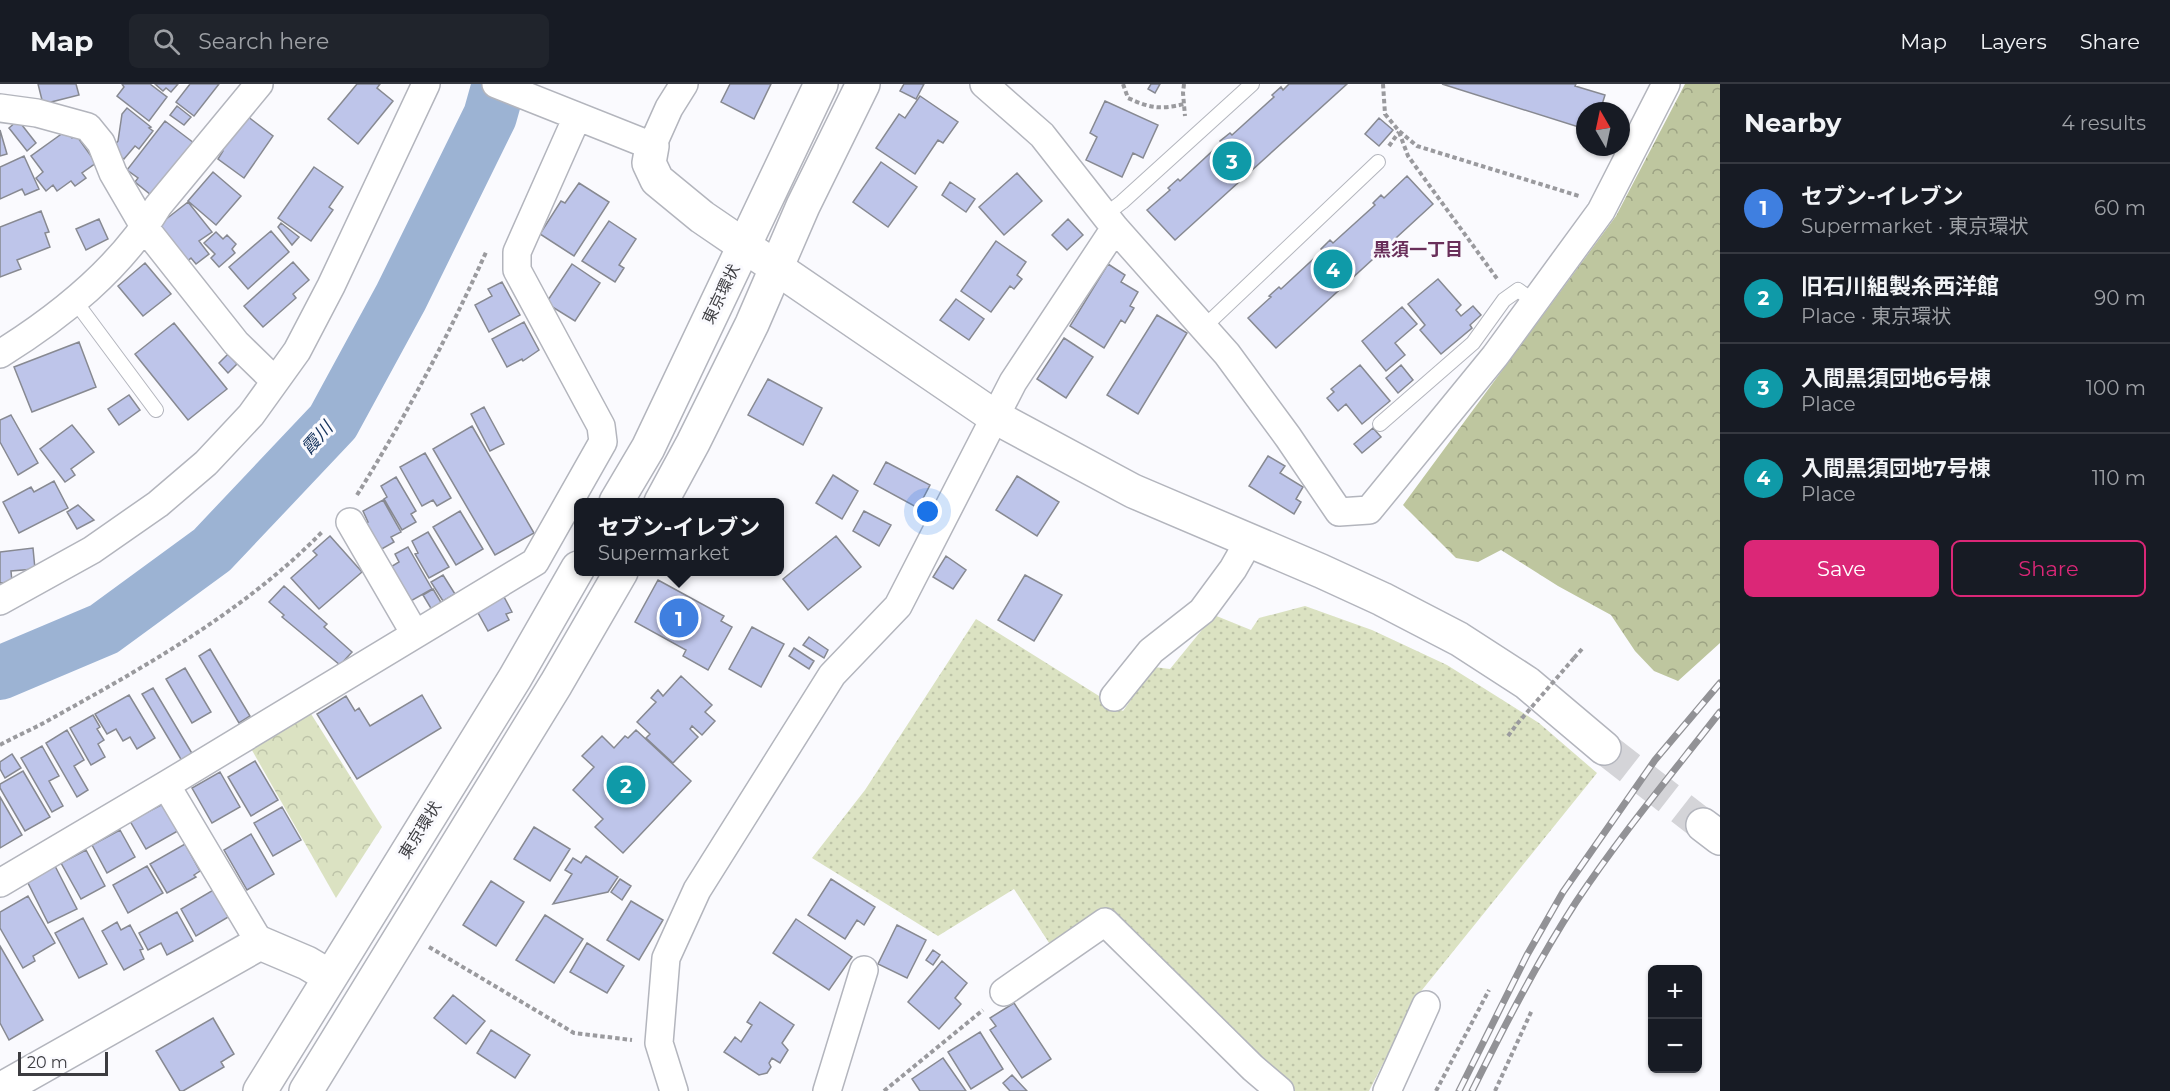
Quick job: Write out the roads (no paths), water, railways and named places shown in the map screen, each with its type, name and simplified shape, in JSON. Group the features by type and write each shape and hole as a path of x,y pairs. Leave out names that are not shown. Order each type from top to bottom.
{"main road":[{"name":"東京環状","path":"618,498 648,448 821,84"},
{"path":"663,498 752,324 803,206 863,84"},
{"path":"652,146 650,163 657,180 702,217 995,417 1133,491 1382,599 1459,639 1527,683 1604,748"},
{"name":"東京環状","path":"260,1091 515,678 574,576"},
{"path":"306,1091 556,684 619,576"},
{"path":"0,1090 260,943 307,963 330,976"}],"street":[{"path":"0,354 40,329 89,289 145,228 158,206 259,84"},
{"path":"0,601 92,550 158,504 206,463 251,415 297,351 331,286 426,84"},
{"path":"496,84 652,146 669,108 684,84"},
{"path":"994,87 1042,135 1110,222 1227,354 1339,512 1369,510 1495,356 1522,299 1601,211 1659,86"},
{"path":"0,108 37,114 88,127 101,143 113,173 145,228 236,343 275,381"},
{"path":"0,883 535,562 603,442 601,426 517,270 517,252 577,117"},
{"path":"674,1091 659,1044 666,958 697,890 832,675 898,606 1014,382 1110,222"},
{"path":"338,525 415,634"},
{"path":"1114,696 1151,651 1202,611 1233,569 1249,542"},
{"path":"166,785 260,943"},
{"path":"1004,992 1105,922 1253,1068 1280,1091"},
{"path":"827,1091 864,970"},
{"path":"1388,1091 1426,1005"}],"lane":[{"path":"1110,222 1122,202 1252,84"},
{"path":"1204,327 1378,162"},
{"path":"1380,424 1473,343 1504,300 1522,299"},
{"path":"75,301 156,410"}],"waterway":[{"name":"霞川","path":"0,673 104,629 212,550 333,422 401,297 490,116 499,84"}],"tunnel":[{"path":"1604,748 1703,825"}],"railway":[{"path":"1459,1091 1527,955 1563,892 1655,760 1720,683"},
{"path":"1472,1091 1534,971 1576,902 1628,829 1720,712"}],"place":[{"name":"入間黒須団地6号棟","path":"1232,161"},
{"name":"入間黒須団地7号棟","path":"1333,269"},
{"name":"セブン-イレブン","path":"679,618"},
{"name":"旧石川組製糸西洋館","path":"626,785"}],"district":[{"name":"黒須一丁目","path":"1418,250"}]}
